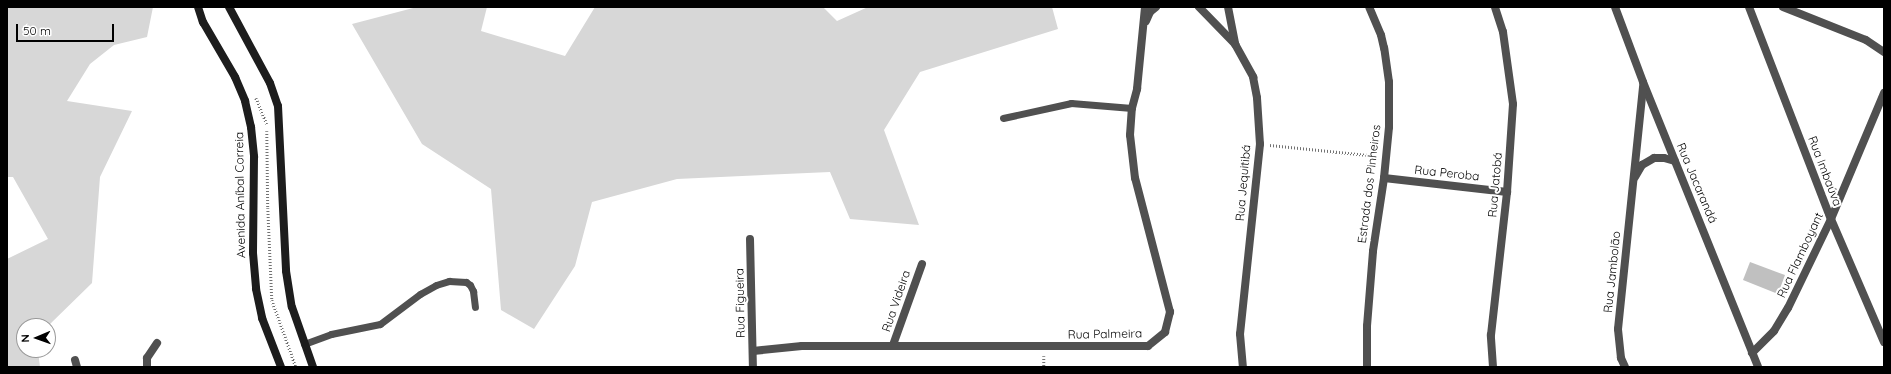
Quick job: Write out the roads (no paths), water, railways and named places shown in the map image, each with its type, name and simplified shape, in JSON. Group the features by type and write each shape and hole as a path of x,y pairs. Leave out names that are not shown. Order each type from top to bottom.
{"main road":[{"name":"Avenida Aníbal Correia","path":"198,7 203,22 235,77 245,101 251,128 254,157 253,253 256,289 262,318 281,367"},
{"path":"229,7 270,83 278,106 286,271 292,307 313,367"}],"street":[{"name":"Rua Palmeira","path":"753,351 802,346 1148,346 1165,332 1170,312 1135,178 1130,135 1132,108 1137,89 1145,7"},
{"name":"Rua Palmeira","path":"1144,26 1150,12 1156,7"},
{"path":"1200,7 1235,44"},
{"name":"Rua Jequitibá","path":"1228,7 1235,44 1253,77 1257,98 1260,144 1240,334 1242,367"},
{"name":"Estrada dos Pinheiros","path":"1367,367 1367,326 1372,259 1387,157 1389,82 1381,35 1369,7"},
{"name":"Rua Jatobá","path":"1492,367 1491,334 1507,192 1513,104 1503,32 1495,7"},
{"name":"Rua Jacarandá","path":"1616,7 1643,82 1699,217 1758,367"},
{"name":"Rua Imbaúva","path":"1749,7 1831,219 1884,342"},
{"path":"1783,7 1866,40 1884,52"},
{"name":"Rua Jambolão","path":"1625,367 1622,358 1618,329 1643,82"},
{"name":"Rua Flamboyant","path":"1752,353 1774,332 1785,314 1831,219 1884,93"},
{"name":"Rua Jambolão","path":"1634,180 1642,165 1654,158 1664,158 1675,161"},
{"name":"Rua Peroba","path":"1384,178 1507,192"},
{"name":"Rua Figueira","path":"750,239 753,351 752,367"},
{"name":"Rua Videira","path":"893,345 922,264"},
{"path":"147,367 147,358 157,343"}],"lane":[{"path":"1002,118 1071,103 1132,108"},
{"path":"304,344 337,333 380,324 420,294 436,285 449,281 466,282 470,285 473,291 475,307"}]}
